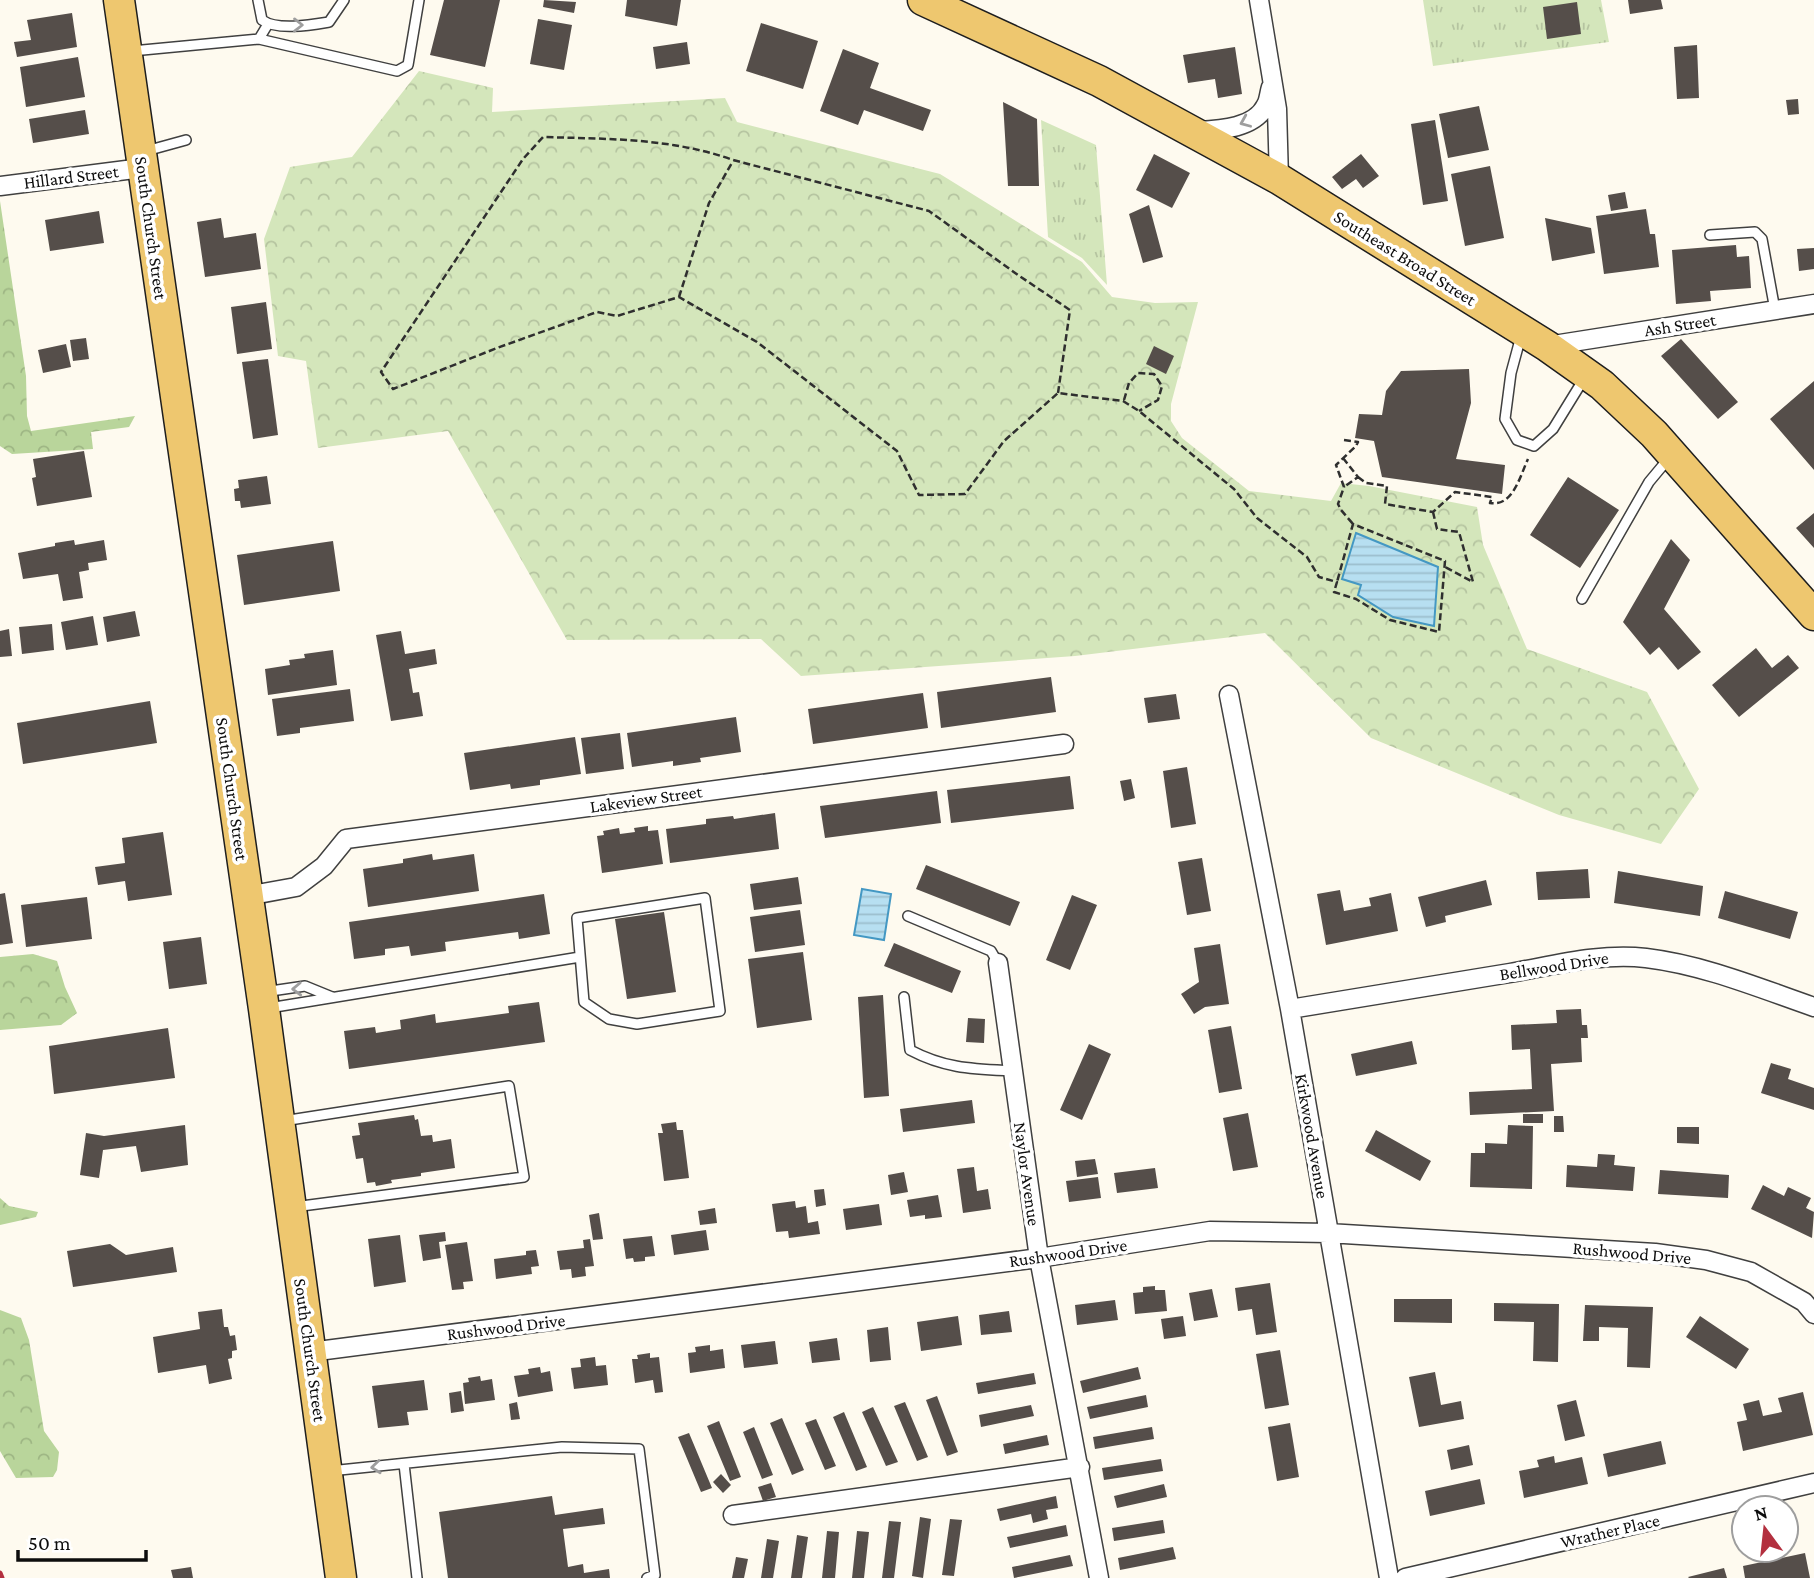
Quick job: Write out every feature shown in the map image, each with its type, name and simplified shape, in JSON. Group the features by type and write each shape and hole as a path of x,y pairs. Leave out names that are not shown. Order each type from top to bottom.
{"main road":[{"name":"South Church Street","path":"119,0 262,1001 341,1578"},
{"name":"Southeast Broad Street","path":"923,0 1099,81 1279,179 1587,374 1602,385 1672,454 1814,615"}],"street":[{"path":"1259,0 1277,109 1279,179"},
{"path":"1192,132 1229,128 1257,117 1267,104 1272,81"},
{"name":"Hillard Street","path":"0,186 141,160"},
{"name":"Ash Street","path":"1534,339 1814,304"},
{"name":"Kirkwood Avenue","path":"1230,695 1290,1009 1389,1578"},
{"name":"Lakeview Street","path":"247,896 296,887 324,866 346,839 1064,744"},
{"name":"Bellwood Drive","path":"1290,1009 1514,972 1564,961 1608,956 1647,958 1703,969 1814,1007"},
{"name":"Naylor Avenue","path":"998,963 1039,1258 1100,1578"},
{"name":"Rushwood Drive","path":"310,1352 1039,1258 1210,1231 1328,1233 1655,1253 1706,1260 1751,1272 1804,1302 1814,1314"},
{"path":"733,1515 1080,1467"},
{"name":"Wrather Place","path":"1405,1578 1814,1483"}],"lane":[{"path":"258,0 262,20 268,24 303,27 328,22 344,0"},
{"path":"126,51 259,39 397,71 408,65 419,0"},
{"path":"259,39 268,24"},
{"path":"141,160 186,140"},
{"path":"1710,235 1755,232 1762,239 1775,310"},
{"path":"1534,339 1511,373 1505,419 1517,440 1534,446 1553,429 1587,374"},
{"path":"1582,599 1649,482 1672,454"},
{"path":"705,898 720,1011 637,1024 609,1019 584,1002 580,957 577,918 705,898"},
{"path":"908,916 991,951 998,963"},
{"path":"262,1001 334,998 580,957"},
{"path":"262,1001 305,986 334,998"},
{"path":"904,997 910,1050 932,1062 962,1069 1013,1070"},
{"path":"278,1122 509,1086 523,1177 290,1208"},
{"path":"326,1472 562,1447 639,1449 654,1575 647,1578"},
{"path":"404,1464 417,1578"}],"path":[{"path":"543,137 639,140 706,150 733,160 929,211 1070,310 1058,393 1004,441 965,494 919,495 897,451 757,342 679,297 617,316 597,312 393,389 381,372 523,159 543,137"},
{"path":"679,297 709,203 733,160"},
{"path":"1123,401 1129,383 1138,373 1154,374 1162,386 1158,400 1139,411"},
{"path":"1058,393 1123,401 1139,411 1234,489 1257,518 1307,557 1319,577 1336,582"},
{"path":"1344,440 1358,442 1336,465 1344,487"},
{"path":"1433,512 1455,492 1492,497 1490,503 1499,505 1506,501 1534,446"},
{"path":"1343,458 1358,477 1366,482 1387,486 1385,504 1433,512"},
{"path":"1353,524 1334,592 1356,599 1390,620 1439,632 1445,561 1353,524 1338,504 1344,487 1358,477"},
{"path":"1433,512 1437,528 1459,532 1473,582 1445,567"}],"green space":[{"path":"1423,0 1601,0 1609,42 1433,66"},
{"path":"419,71 493,88 492,112 725,98 737,122 940,174 1082,262 1112,297 1155,303 1198,302 1171,404 1171,421 1182,438 1249,491 1331,501 1341,483 1477,507 1483,545 1527,649 1647,692 1699,789 1661,844 1559,815 1371,738 1265,633 1075,656 801,676 761,639 567,640 448,431 318,448 306,361 278,356 264,239 290,167 352,157"},
{"path":"1041,120 1096,145 1107,285 1082,258 1048,237"},
{"path":"0,201 26,376 27,416 31,431 135,416 129,427 91,432 93,449 12,454 0,446"},
{"path":"33,954 57,961 77,1013 61,1025 0,1030 0,957"},
{"path":"0,1198 9,1206 38,1212 36,1217 0,1225"},
{"path":"0,1310 21,1318 29,1340 44,1431 59,1452 57,1470 53,1477 16,1478 0,1451"}],"water":[{"path":"1356,533 1438,567 1434,626 1393,617 1358,595 1361,585 1342,579"},
{"path":"862,889 891,894 884,940 854,935"}],"building":[{"path":"444,0 500,0 485,67 430,55"},
{"path":"544,0 576,2 574,13 543,7"},
{"path":"627,0 681,0 677,26 625,16"},
{"path":"1628,0 1661,0 1663,9 1630,14"},
{"path":"1577,2 1581,34 1547,39 1543,7"},
{"path":"72,13 77,47 17,57 14,42 31,40 27,20"},
{"path":"538,19 572,25 564,70 530,64"},
{"path":"761,23 818,41 803,89 746,71"},
{"path":"687,42 690,64 656,69 653,47"},
{"path":"1697,45 1699,98 1677,99 1674,47"},
{"path":"1235,47 1242,94 1218,98 1215,79 1188,83 1183,55"},
{"path":"843,49 879,63 870,88 931,110 923,131 864,110 858,125 820,111"},
{"path":"78,57 85,97 26,107 20,67"},
{"path":"1798,99 1799,114 1788,115 1786,100"},
{"path":"1003,102 1037,119 1039,186 1008,186"},
{"path":"1479,106 1489,150 1448,158 1439,114"},
{"path":"85,110 89,134 33,143 29,119"},
{"path":"1435,120 1448,201 1423,205 1411,124"},
{"path":"1154,154 1190,173 1172,208 1136,190"},
{"path":"1361,154 1379,176 1363,188 1356,179 1342,189 1332,177"},
{"path":"1490,166 1504,238 1465,246 1451,174"},
{"path":"1625,192 1628,208 1611,211 1608,195"},
{"path":"1149,205 1163,257 1143,263 1129,214"},
{"path":"1646,209 1650,234 1655,234 1659,267 1604,274 1596,216"},
{"path":"99,211 104,243 50,251 45,220"},
{"path":"221,218 224,238 256,233 261,269 205,277 197,222"},
{"path":"1545,218 1591,228 1595,253 1552,261"},
{"path":"1736,245 1737,257 1749,256 1751,288 1710,291 1711,301 1676,304 1672,250"},
{"path":"1814,248 1814,269 1799,271 1797,249"},
{"path":"266,302 272,349 237,354 231,307"},
{"path":"86,338 89,359 73,361 70,340"},
{"path":"1681,339 1738,402 1718,419 1661,356"},
{"path":"66,344 71,367 43,373 38,350"},
{"path":"1154,346 1174,356 1166,374 1146,364"},
{"path":"268,359 278,435 253,439 242,362"},
{"path":"1469,369 1471,403 1456,459 1505,465 1502,494 1382,477 1374,441 1355,438 1359,414 1382,415 1386,391 1401,371"},
{"path":"1814,381 1814,470 1770,419"},
{"path":"84,451 92,497 37,506 32,478 36,477 33,459"},
{"path":"267,476 271,504 241,508 240,501 235,501 234,489 239,488 238,480"},
{"path":"1568,477 1619,510 1580,568 1530,535"},
{"path":"1814,513 1814,548 1796,528"},
{"path":"1671,539 1690,560 1664,609 1701,652 1678,670 1659,647 1650,655 1623,622"},
{"path":"74,540 75,545 104,540 107,560 88,563 89,570 79,572 83,598 63,601 58,574 23,579 18,553"},
{"path":"333,541 340,591 244,605 237,555"},
{"path":"135,611 140,636 107,642 103,617"},
{"path":"93,616 98,645 66,650 61,622"},
{"path":"52,624 54,650 22,654 19,627"},
{"path":"9,629 12,656 0,657 0,631"},
{"path":"401,631 405,654 435,649 437,664 409,669 413,693 419,692 423,716 391,721 376,635"},
{"path":"1756,648 1772,668 1788,655 1799,668 1739,717 1712,685"},
{"path":"333,650 337,685 268,695 265,669 290,665 289,660 305,658 304,654"},
{"path":"1051,677 1056,712 941,728 937,692"},
{"path":"350,689 354,721 300,728 300,733 277,736 272,699"},
{"path":"923,693 928,728 813,744 808,709"},
{"path":"1176,694 1180,719 1148,723 1144,698"},
{"path":"150,701 157,743 23,764 17,723"},
{"path":"736,717 741,752 700,758 701,762 673,766 673,761 632,767 627,733"},
{"path":"620,733 624,769 586,774 581,738"},
{"path":"575,737 581,774 540,780 540,785 511,789 510,784 470,790 464,753"},
{"path":"1187,767 1196,824 1171,828 1163,771"},
{"path":"1070,776 1074,809 951,823 947,790"},
{"path":"1131,779 1135,798 1124,801 1120,781"},
{"path":"937,791 941,823 825,838 820,806"},
{"path":"775,813 779,849 670,863 666,829 706,824 706,819 733,816 734,819"},
{"path":"648,826 648,831 658,830 663,864 602,873 597,836 604,835 603,831 619,828 620,834 635,832 634,828"},
{"path":"163,832 172,895 128,901 125,881 98,885 95,867 125,863 122,838"},
{"path":"432,854 433,860 474,854 479,891 368,907 363,869 403,863 403,859"},
{"path":"1202,858 1211,911 1187,915 1178,862"},
{"path":"926,865 1020,902 1010,926 916,889"},
{"path":"1588,869 1590,898 1538,900 1536,872"},
{"path":"1618,871 1703,886 1700,916 1614,903"},
{"path":"798,877 802,904 754,910 750,884"},
{"path":"1486,880 1492,905 1445,916 1446,922 1426,927 1418,897"},
{"path":"1340,890 1344,911 1371,906 1369,898 1391,893 1398,931 1326,945 1317,894"},
{"path":"1725,891 1798,912 1790,939 1718,918"},
{"path":"5,893 13,943 0,945 0,894"},
{"path":"544,894 550,934 519,939 518,932 445,942 446,951 411,956 409,946 385,949 385,955 354,959 349,922"},
{"path":"1072,895 1097,905 1070,970 1046,960"},
{"path":"87,897 92,939 26,947 21,905"},
{"path":"800,910 805,945 755,952 750,917"},
{"path":"664,912 676,992 627,999 615,919"},
{"path":"201,937 207,984 169,989 163,942"},
{"path":"894,943 961,971 952,993 884,966"},
{"path":"1220,944 1229,1004 1205,1007 1194,1014 1181,994 1199,982 1194,948"},
{"path":"803,952 812,1020 757,1028 748,959"},
{"path":"883,995 889,1096 864,1098 858,997"},
{"path":"539,1002 545,1042 349,1069 344,1031 375,1027 376,1033 401,1029 400,1020 435,1014 436,1023 509,1013 508,1006"},
{"path":"1581,1009 1582,1025 1587,1025 1588,1038 1581,1038 1582,1062 1551,1064 1554,1111 1470,1115 1469,1092 1532,1089 1530,1049 1512,1050 1511,1025 1557,1023 1556,1010"},
{"path":"968,1018 985,1019 984,1043 966,1042"},
{"path":"1231,1026 1242,1089 1219,1093 1208,1030"},
{"path":"168,1028 175,1078 54,1094 49,1046"},
{"path":"1412,1041 1417,1064 1356,1076 1351,1054"},
{"path":"1089,1044 1111,1054 1082,1120 1060,1110"},
{"path":"1771,1063 1791,1069 1788,1079 1814,1088 1814,1110 1761,1093"},
{"path":"972,1100 975,1123 903,1132 900,1109"},
{"path":"1248,1113 1258,1167 1233,1171 1223,1118"},
{"path":"1523,1114 1543,1114 1543,1123 1523,1123"},
{"path":"414,1115 415,1120 418,1119 421,1136 432,1135 433,1142 451,1139 455,1168 421,1173 421,1176 391,1180 392,1183 376,1186 375,1182 367,1183 363,1158 356,1159 352,1136 360,1135 358,1123"},
{"path":"1554,1116 1563,1116 1564,1132 1554,1132"},
{"path":"676,1122 677,1130 683,1130 689,1178 664,1181 658,1133 663,1133 661,1124"},
{"path":"185,1125 188,1165 141,1172 136,1146 103,1150 99,1178 80,1175 86,1133 104,1136"},
{"path":"1508,1125 1533,1126 1532,1189 1470,1187 1471,1153 1485,1153 1485,1143 1507,1144"},
{"path":"1677,1127 1699,1127 1699,1144 1677,1143"},
{"path":"1376,1130 1431,1161 1420,1181 1365,1151"},
{"path":"1598,1154 1615,1155 1614,1165 1635,1167 1633,1191 1566,1187 1567,1165 1597,1167"},
{"path":"1095,1159 1098,1174 1077,1177 1075,1161"},
{"path":"974,1167 977,1191 988,1189 991,1209 963,1213 957,1169"},
{"path":"1155,1168 1158,1188 1117,1193 1114,1173"},
{"path":"1660,1170 1729,1175 1728,1198 1658,1194"},
{"path":"904,1172 908,1192 891,1195 888,1175"},
{"path":"1098,1177 1101,1198 1069,1202 1066,1181"},
{"path":"1763,1185 1784,1196 1788,1187 1811,1198 1806,1208 1814,1212 1812,1238 1751,1209"},
{"path":"824,1189 826,1205 816,1207 814,1190"},
{"path":"938,1195 942,1217 910,1217 907,1200"},
{"path":"795,1201 796,1208 806,1206 808,1223 818,1221 820,1234 789,1238 788,1231 776,1232 772,1204"},
{"path":"879,1204 882,1225 846,1230 843,1209"},
{"path":"715,1208 717,1223 700,1225 698,1211"},
{"path":"599,1213 603,1239 593,1240 589,1215"},
{"path":"706,1230 709,1250 674,1255 671,1235"},
{"path":"445,1232 446,1241 439,1242 441,1258 423,1261 419,1235"},
{"path":"400,1235 406,1282 374,1287 368,1239"},
{"path":"652,1236 655,1256 645,1257 645,1261 634,1262 633,1258 626,1259 623,1239"},
{"path":"590,1239 594,1266 585,1267 586,1276 572,1278 571,1269 560,1270 557,1251 584,1248 583,1240"},
{"path":"467,1242 473,1281 463,1282 464,1289 452,1290 445,1245"},
{"path":"110,1244 126,1255 173,1247 177,1272 73,1287 67,1251"},
{"path":"536,1250 539,1266 531,1267 532,1274 496,1279 494,1259 526,1255 526,1251"},
{"path":"1270,1283 1277,1332 1256,1335 1252,1309 1238,1311 1235,1288"},
{"path":"1155,1286 1155,1290 1165,1290 1167,1311 1135,1314 1133,1293 1143,1292 1143,1287"},
{"path":"1212,1289 1218,1317 1194,1321 1189,1293"},
{"path":"1394,1299 1452,1299 1452,1323 1394,1322"},
{"path":"1115,1300 1118,1320 1077,1325 1075,1305"},
{"path":"1494,1303 1559,1304 1558,1362 1533,1361 1534,1322 1494,1321"},
{"path":"1585,1305 1653,1307 1650,1368 1627,1367 1628,1328 1599,1327 1599,1341 1583,1341"},
{"path":"222,1309 224,1327 228,1327 230,1336 235,1335 237,1350 232,1351 232,1358 228,1359 232,1379 209,1384 206,1365 158,1373 153,1337 200,1329 198,1312"},
{"path":"1009,1311 1012,1332 981,1335 979,1315"},
{"path":"958,1316 962,1345 921,1351 917,1322"},
{"path":"1183,1316 1186,1336 1164,1339 1161,1319"},
{"path":"1700,1316 1749,1349 1736,1369 1686,1337"},
{"path":"888,1327 891,1360 870,1362 867,1330"},
{"path":"837,1338 840,1360 812,1363 809,1342"},
{"path":"775,1341 778,1364 744,1368 741,1345"},
{"path":"710,1345 710,1351 723,1349 725,1368 690,1373 688,1353 696,1352 695,1347"},
{"path":"1280,1350 1289,1405 1265,1409 1256,1354"},
{"path":"650,1353 650,1358 659,1357 663,1392 655,1393 653,1380 635,1383 632,1359 638,1359 637,1355"},
{"path":"595,1357 596,1366 606,1365 608,1385 574,1389 571,1368 581,1367 580,1359"},
{"path":"540,1367 541,1373 550,1371 553,1391 518,1397 514,1376 529,1374 528,1369"},
{"path":"1138,1367 1141,1379 1083,1393 1080,1381"},
{"path":"1435,1372 1441,1405 1461,1401 1464,1419 1419,1427 1409,1377"},
{"path":"1034,1373 1036,1384 978,1394 976,1383"},
{"path":"480,1376 481,1381 492,1379 495,1400 465,1404 463,1383 469,1382 468,1378"},
{"path":"424,1380 428,1410 407,1412 409,1425 378,1428 372,1386"},
{"path":"461,1391 464,1411 451,1413 449,1393"},
{"path":"1803,1392 1813,1435 1743,1451 1737,1422 1747,1420 1743,1404 1759,1400 1763,1416 1782,1412 1778,1398"},
{"path":"1146,1395 1148,1407 1090,1419 1087,1407"},
{"path":"937,1396 958,1452 947,1456 926,1400"},
{"path":"1576,1400 1585,1436 1565,1441 1557,1405"},
{"path":"517,1402 520,1419 511,1420 509,1404"},
{"path":"905,1402 928,1457 917,1461 894,1406"},
{"path":"1031,1405 1034,1416 981,1427 979,1415"},
{"path":"873,1407 898,1462 886,1466 862,1412"},
{"path":"844,1412 867,1467 856,1471 833,1417"},
{"path":"782,1418 804,1470 792,1475 770,1423"},
{"path":"816,1419 836,1466 825,1470 805,1423"},
{"path":"719,1421 741,1477 730,1481 707,1426"},
{"path":"1290,1423 1299,1477 1277,1481 1268,1427"},
{"path":"754,1427 773,1475 762,1479 743,1432"},
{"path":"1152,1427 1154,1439 1095,1449 1093,1437"},
{"path":"689,1433 712,1488 701,1492 678,1437"},
{"path":"1047,1435 1049,1445 1005,1454 1003,1444"},
{"path":"1661,1441 1666,1464 1608,1477 1603,1454"},
{"path":"1469,1445 1473,1465 1451,1470 1447,1450"},
{"path":"1554,1456 1555,1463 1582,1457 1588,1484 1524,1498 1519,1471 1539,1467 1537,1460"},
{"path":"1161,1459 1163,1471 1104,1480 1102,1468"},
{"path":"721,1474 731,1485 723,1493 713,1482"},
{"path":"1480,1479 1485,1504 1430,1516 1425,1491"},
{"path":"771,1483 776,1497 763,1501 758,1487"},
{"path":"1164,1484 1167,1497 1117,1508 1114,1496"},
{"path":"552,1496 555,1515 603,1508 605,1524 563,1529 568,1567 583,1564 584,1573 609,1569 610,1578 448,1578 439,1512"},
{"path":"1056,1496 1058,1508 1046,1510 1048,1519 1033,1523 1031,1514 1000,1521 997,1509"},
{"path":"920,1517 931,1519 923,1578 912,1576"},
{"path":"950,1519 962,1520 954,1576 942,1575"},
{"path":"1163,1520 1165,1533 1114,1541 1112,1528"},
{"path":"889,1521 901,1522 894,1578 882,1578"},
{"path":"1066,1525 1068,1536 1010,1548 1007,1537"},
{"path":"827,1531 839,1532 835,1578 822,1578"},
{"path":"857,1531 869,1532 864,1578 852,1578"},
{"path":"797,1535 808,1537 802,1578 791,1578"},
{"path":"767,1539 779,1541 773,1578 761,1578"},
{"path":"1173,1547 1176,1559 1120,1570 1118,1558"},
{"path":"1805,1553 1810,1578 1745,1578 1743,1566 1800,1564 1800,1554"},
{"path":"1070,1555 1073,1566 1014,1578 1012,1567"},
{"path":"736,1557 748,1559 744,1578 732,1578"},
{"path":"191,1567 193,1578 173,1578 171,1570"},
{"path":"1724,1568 1727,1578 1688,1577"}],"railway":[{"path":"0,1573 2,1578"}]}
